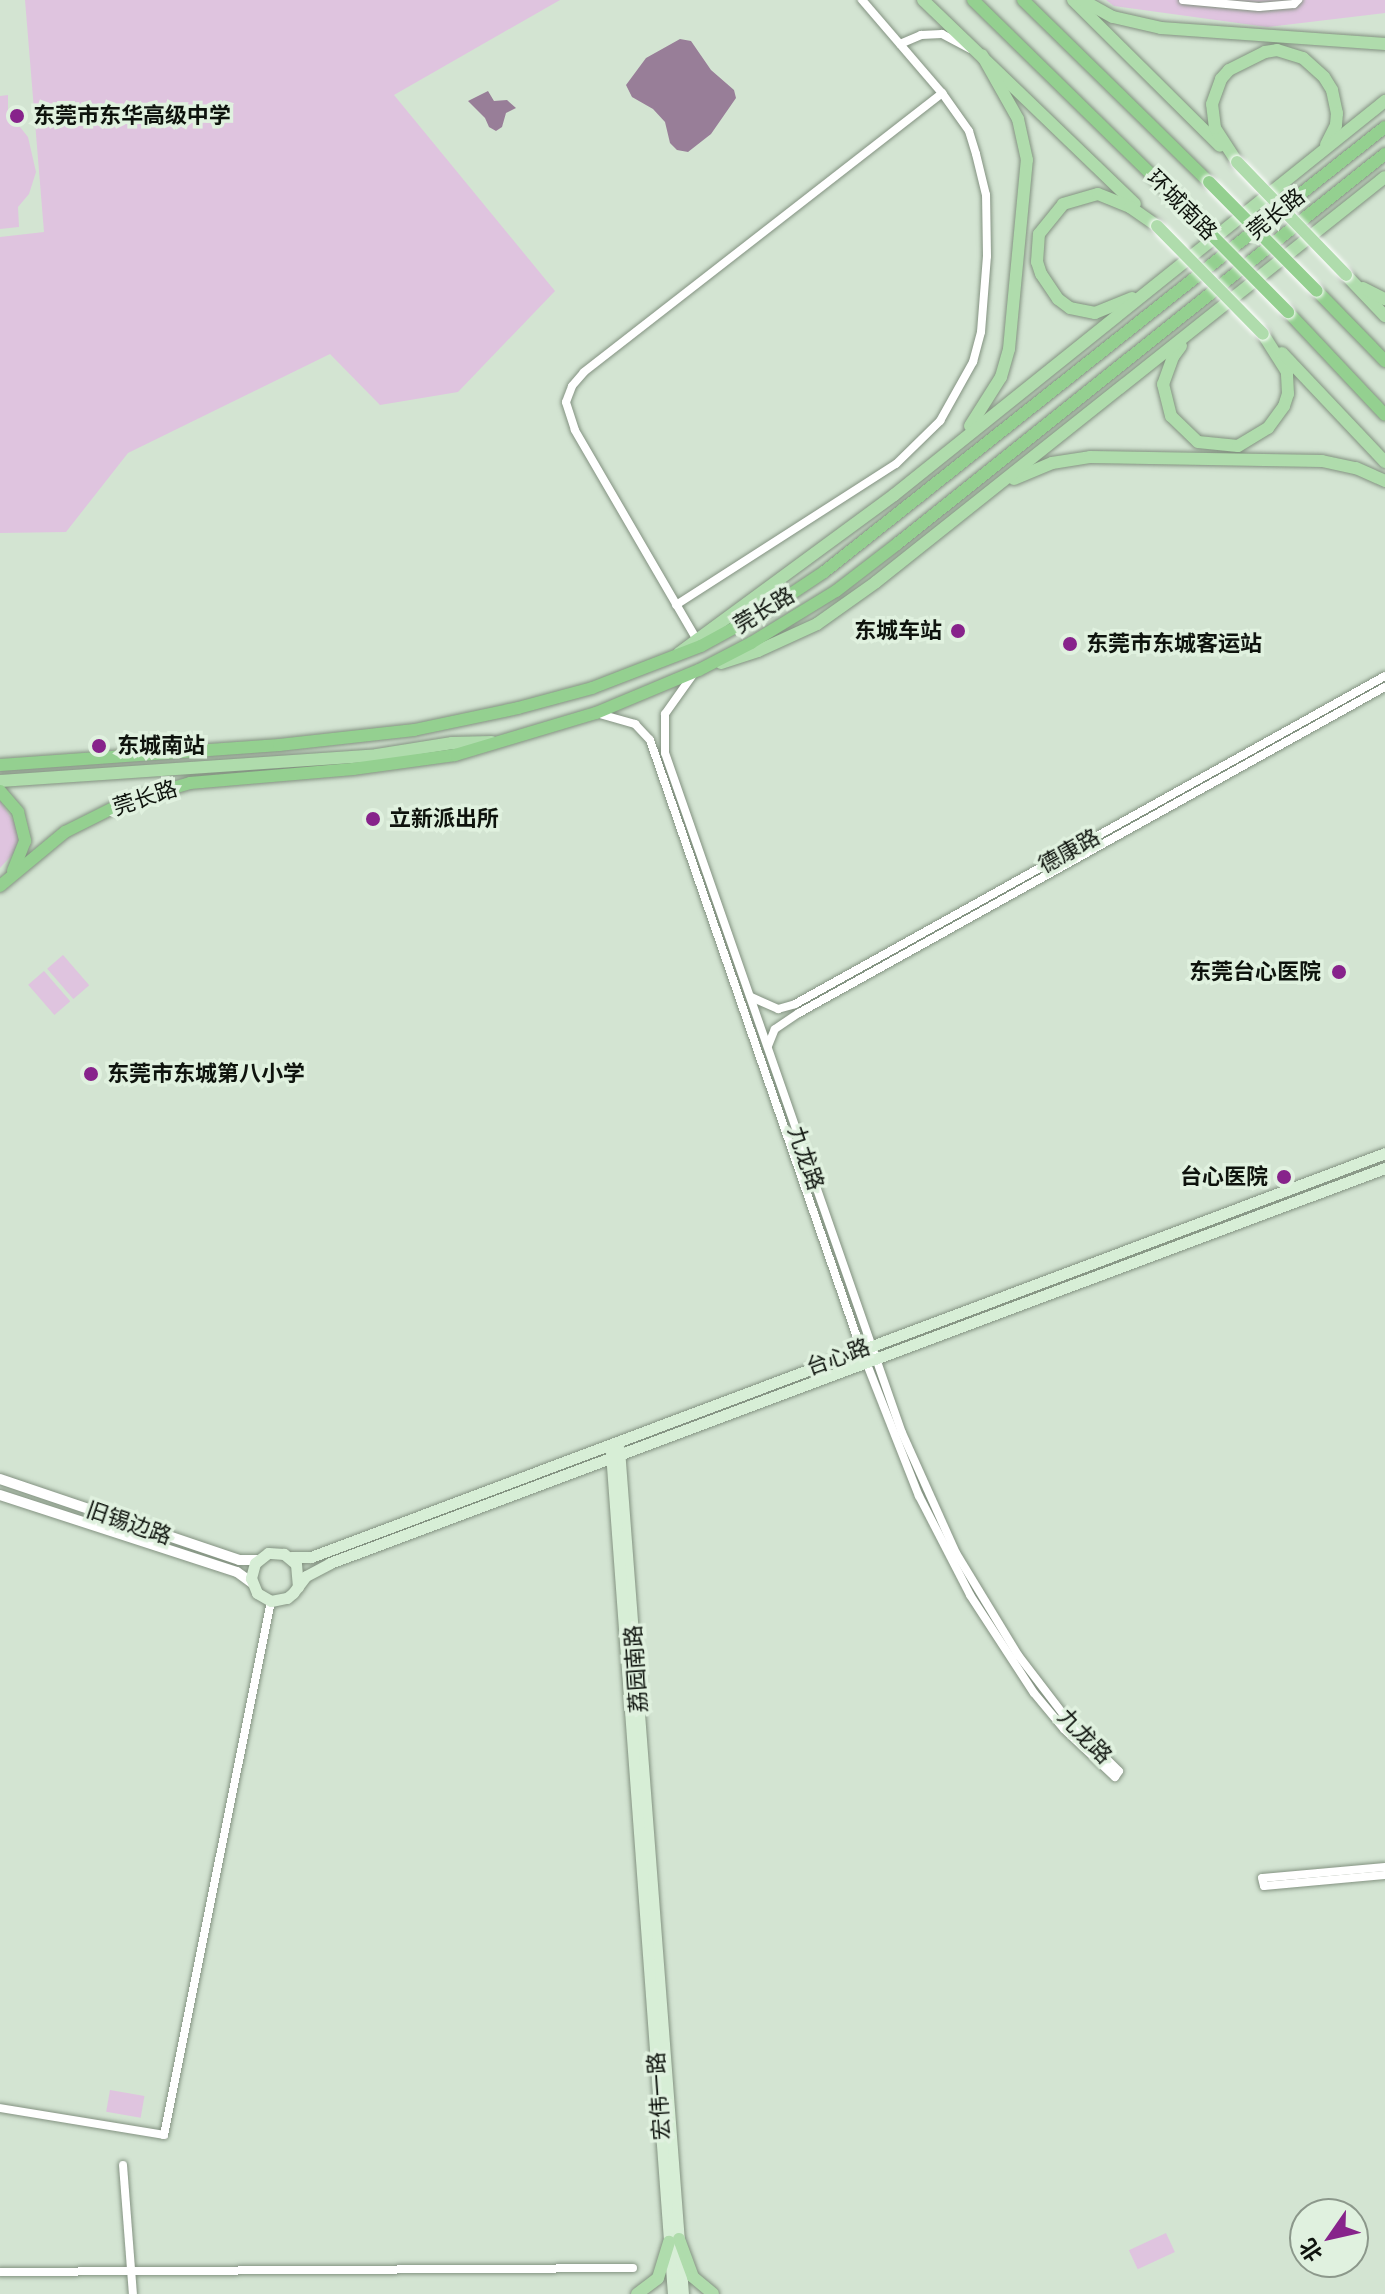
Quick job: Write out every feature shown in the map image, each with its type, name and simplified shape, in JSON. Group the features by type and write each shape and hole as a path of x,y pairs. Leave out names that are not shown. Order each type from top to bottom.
{"highway":[{"name":"环城南路","path":"973,0 1182,205 1385,415"},
{"name":"环城南路","path":"1023,0 1209,182 1385,361"},
{"name":"莞长路","path":"0,765 279,745 414,730 518,708 592,688 670,659 741,626 824,572 1385,127"},
{"name":"莞长路","path":"0,886 65,832 114,807 160,791 190,783 353,769 455,755 596,713 699,670 751,643 836,591 1385,154"},
{"path":"0,791 18,812 25,841 12,874"}],"main road":[{"path":"923,0 1157,226 1385,462"},
{"path":"1073,0 1237,162 1385,316"},
{"path":"1082,0 1113,17 1161,28 1385,44"},
{"path":"1237,162 1215,128 1212,104 1216,91 1221,79 1240,62 1277,50 1314,65 1332,90 1336,125 1328,143 1312,160"},
{"path":"951,448 980,416 1001,377 1009,349 1027,160 1018,119 982,55"},
{"path":"670,659 773,586 951,448 1385,101"},
{"path":"699,670 758,651 817,624 876,582 1385,177"},
{"path":"1351,205 1385,186"},
{"path":"1157,226 1109,196 1076,198 1063,204 1046,222 1039,234 1037,262 1058,299 1083,313 1108,310 1166,278"},
{"path":"1346,275 1385,299"},
{"path":"1204,322 1173,357 1165,375 1163,394 1178,426 1198,442 1211,445 1248,442 1268,428 1284,406 1289,382 1287,372 1263,334"},
{"path":"990,491 1052,463 1090,457 1322,461 1356,468 1385,481"},
{"name":"莞长路","path":"0,781 288,762 377,755 452,743 503,742"},
{"name":"台心路","path":"291,1557 311,1557 615,1448 1385,1153"},
{"name":"台心路","path":"868,1353 1385,1168"},
{"name":"台心路","path":"298,1587 306,1576 330,1563 615,1448"},
{"name":"荔园南路","path":"615,1448 649,1898"},
{"path":"276,1552 291,1557 299,1571 298,1587 287,1598 271,1601 257,1593 252,1583 252,1570 258,1560 276,1552"},
{"name":"宏伟一路","path":"649,1898 674,2240 673,2294"},
{"path":"637,2294 658,2278 674,2240"},
{"path":"674,2240 693,2277 713,2294"},
{"name":"宏伟一路","path":"674,2240 683,2294"}],"street":[{"path":"676,605 896,464 921,443 958,393 973,362 981,332 987,256 986,195 969,131 942,93 862,0"},
{"path":"1183,0 1259,7 1294,4 1298,0"},
{"path":"900,44 921,35 942,34 982,55"},
{"path":"697,640 575,430 566,402 572,386 584,372 942,93"},
{"name":"九龙路","path":"596,713 635,724 650,740 868,1353 919,1496 970,1595 1034,1693 1064,1729 1115,1777 1119,1771 1040,1688 956,1553 868,1353 768,1046 665,753 665,714 683,684 699,670"},
{"name":"德康路","path":"750,997 778,1009 795,1004 1385,676"},
{"name":"德康路","path":"768,1046 775,1029 799,1013 1385,687"},
{"name":"旧锡边路","path":"0,1479 239,1560 258,1560"},
{"name":"旧锡边路","path":"0,1495 237,1572 252,1583"},
{"path":"0,2108 164,2135 271,1601"},
{"path":"1385,1867 1263,1882 1385,1875"},
{"path":"123,2165 133,2294"},
{"path":"0,2272 633,2268"}],"shaded area":[{"path":"25,0 560,0 394,95 555,291 458,392 380,405 330,354 128,453 66,532 0,533 0,237 44,232"},
{"path":"1106,0 1385,0 1385,13 1267,27 1114,6"},
{"path":"680,39 691,41 711,70 734,90 736,98 711,134 688,152 677,150 670,143 665,122 653,109 632,97 626,85 646,58"},
{"path":"488,91 494,101 507,100 516,108 506,113 502,127 496,131 468,101"},
{"path":"8,95 8,112 28,137 36,172 29,194 18,207 19,227 0,229 0,96"},
{"path":"0,801 18,828 20,846 0,868"},
{"path":"63,955 89,985 73,999 47,969"},
{"path":"44,971 70,1001 54,1015 28,985"},
{"path":"110,2090 144,2096 141,2118 106,2112"},
{"path":"1166,2233 1175,2252 1138,2269 1129,2250"}],"place":[{"name":"东莞市东华高级中学","path":"17,116"},
{"name":"东城车站","path":"958,631"},
{"name":"东莞市东城客运站","path":"1070,644"},
{"name":"东城南站","path":"99,746"},
{"name":"立新派出所","path":"373,819"},
{"name":"东莞台心医院","path":"1339,972"},
{"name":"东莞市东城第八小学","path":"91,1074"},
{"name":"台心医院","path":"1284,1177"}]}
